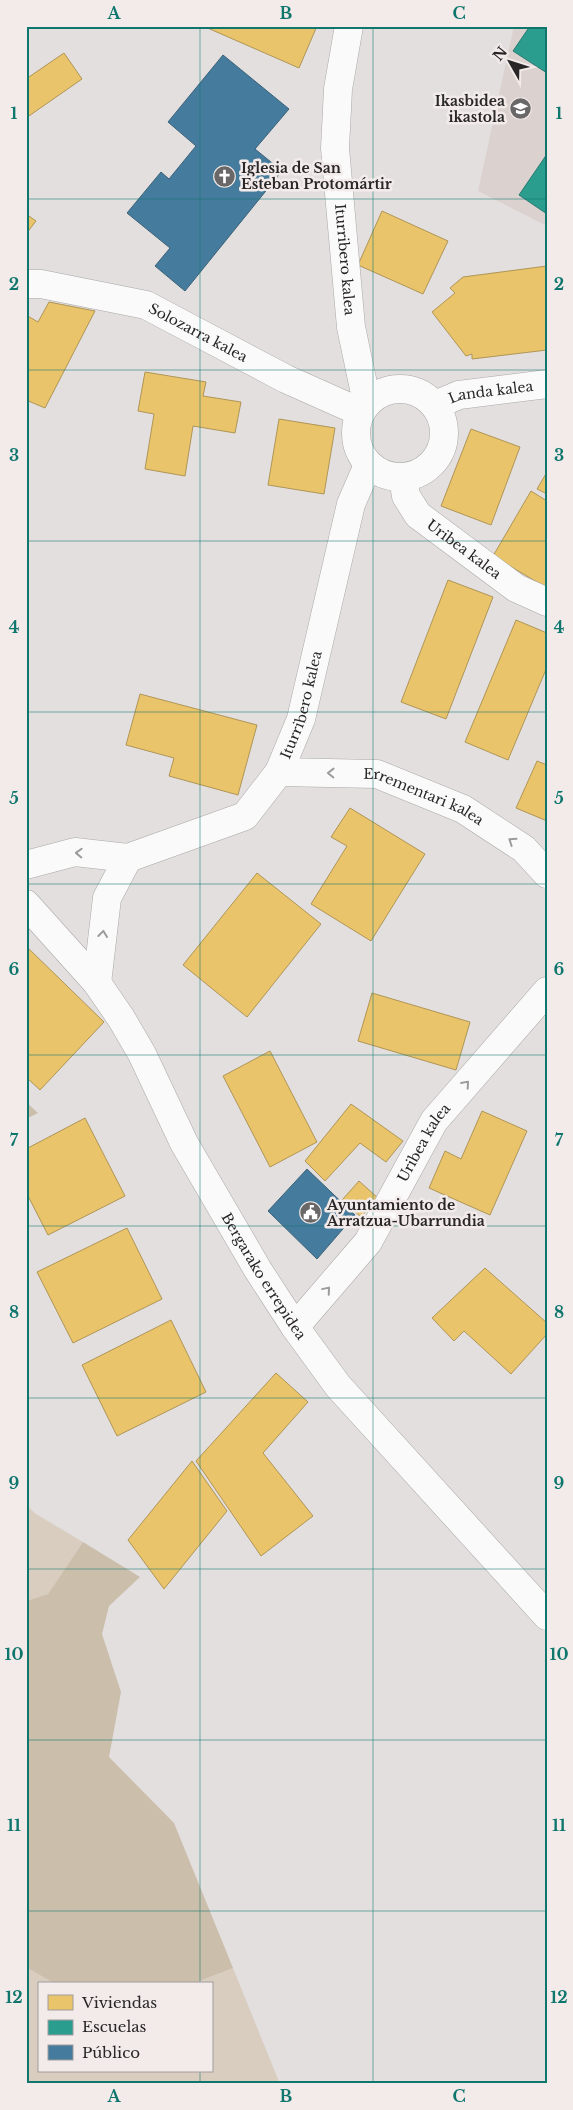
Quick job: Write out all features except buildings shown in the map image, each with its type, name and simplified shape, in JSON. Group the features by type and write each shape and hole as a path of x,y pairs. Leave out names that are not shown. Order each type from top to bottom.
{"street":[{"name":"Iturribero kalea","path":"349,26 338,89 335,148 352,327 364,407"},
{"name":"Solozarra kalea","path":"26,284 41,284 146,305 286,378 364,407"},
{"name":"Landa kalea","path":"435,405 459,395 547,384"},
{"path":"407,388 421,393 435,405 445,428 444,442 439,455 430,467 417,474 403,478 389,476 368,465 360,453 356,439 364,407 379,393 392,389 407,388"},
{"name":"Iturribero kalea","path":"26,865 75,852 128,858 245,816 279,772 301,719 351,504 368,465"},
{"name":"Uribea kalea","path":"403,478 406,496 418,515 516,588 547,602"},
{"name":"Errementari kalea","path":"279,772 377,774 463,809 524,850 547,874"},
{"path":"97,983 107,898 128,858"},
{"name":"Bergarako errepidea","path":"26,904 97,983 142,1054 184,1143 258,1270 295,1327 338,1386 547,1616"},
{"name":"Uribea kalea","path":"295,1327 368,1242 434,1121 547,991"}],"shaded area":[{"name":"Ikasbidea ikastola","path":"514,26 547,26 547,226 478,191"},
{"path":"26,1102 38,1113 26,1119"},
{"path":"26,1505 36,1514 83,1542 48,1594 26,1601"},
{"path":"83,1542 140,1577 109,1606 102,1634 121,1692 109,1757 174,1823 233,1968 197,1982 52,1982 26,1967 26,1601 48,1594"},
{"path":"26,1967 52,1982 38,1982 38,2072 212,2072 212,1982 197,1982 233,1968 280,2084 26,2084"}],"place":[{"name":"Ikasbidea ikastola","path":"521,109"},
{"name":"Iglesia de San Esteban Protomártir","path":"225,176"},
{"name":"Ayuntamiento de Arratzua-Ubarrundia","path":"311,1213"}]}
